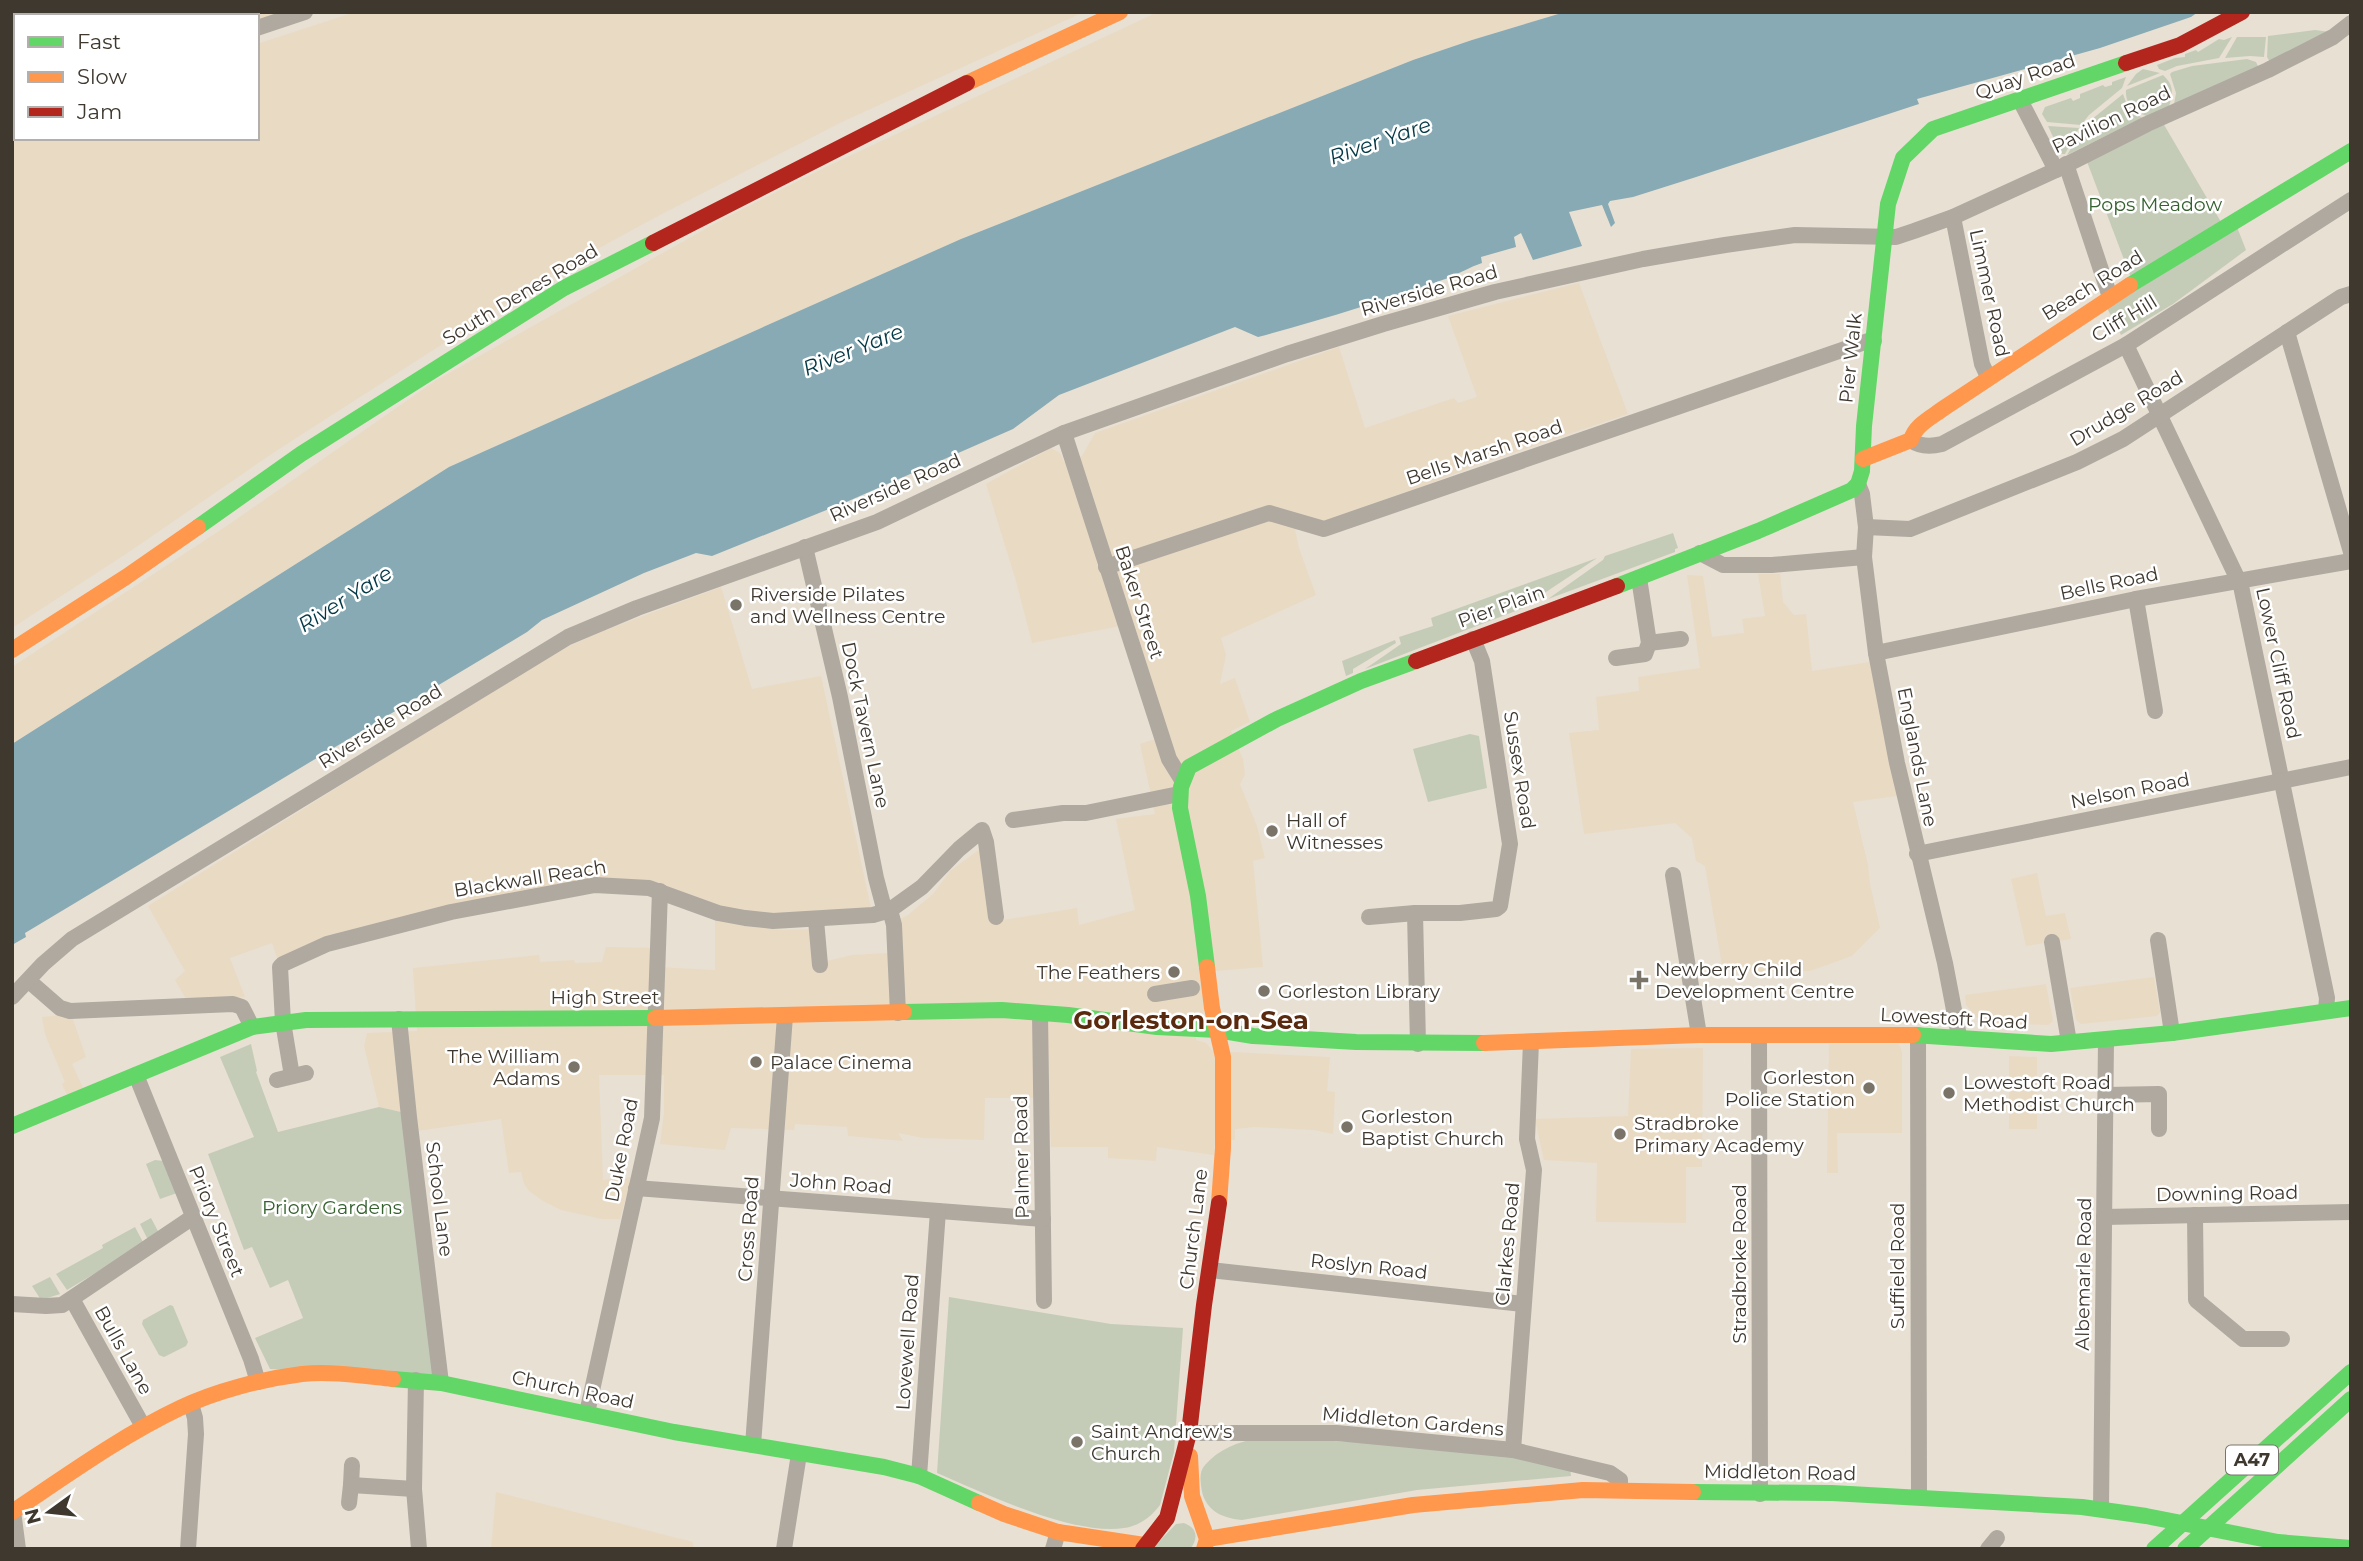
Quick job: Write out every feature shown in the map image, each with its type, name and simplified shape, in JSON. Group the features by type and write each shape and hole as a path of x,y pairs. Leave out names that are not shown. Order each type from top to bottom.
{"main road":[{"name":"South Denes Road","path":"12,650 125,577 301,454 564,288 997,68 1119,12"},
{"name":"Quay Road","path":"1884,236 1888,204 1903,158 1933,129 2180,45 2242,12"},
{"name":"Beach Road","path":"1863,459 1911,439 1918,427 1988,377 2110,297 2351,151"},
{"name":"Pier Walk","path":"1858,484 1863,459 1884,236"},
{"name":"Pier Plain","path":"1180,787 1189,767 1203,758 1278,719 1361,681 1700,554 1844,495 1858,484"},
{"name":"Baker Street","path":"1180,787 1217,1030"},
{"name":"Lowestoft Road","path":"1217,1030 1306,1040 1418,1044 1699,1035 1918,1035 2051,1044 2172,1033 2351,1008"},
{"name":"High Street","path":"12,1126 253,1027 306,1020 655,1018 1002,1010 1157,1027 1217,1030"},
{"name":"Church Lane","path":"1144,1547 1167,1518 1189,1433 1218,1221 1223,1148 1223,1057 1217,1030"},
{"name":"A47","path":"2154,1549 2351,1372"},
{"name":"Church Road","path":"13,1509 133,1434 191,1404 258,1382 303,1374 441,1383 799,1454 884,1467 919,1475 1004,1514 1058,1532 1144,1547"},
{"name":"A47","path":"2185,1549 2351,1399"},
{"name":"Church Lane","path":"1189,1433 1192,1496 1205,1529 1206,1544"},
{"name":"Middleton Road","path":"1206,1544 1413,1505 1620,1489 1760,1494 1832,1493 2101,1509 2246,1535 2267,1544 2351,1548"},
{"path":"1167,1518 1180,1514 1190,1515 1200,1521"}],"street":[{"path":"259,27 305,12"},
{"name":"Pavilion Road","path":"1884,236 1896,237 1953,217 2147,124 2268,70 2333,37 2351,23"},
{"path":"2020,100 2061,167 2110,297"},
{"name":"Cliff Hill","path":"1911,439 1917,445 1931,447 1942,444 2126,345 2351,200"},
{"name":"Limmer Road","path":"1953,217 1982,364 1988,377"},
{"name":"Riverside Road","path":"12,997 43,964 72,939 568,636 637,608 877,522 1064,433 1287,354 1495,292 1643,259 1724,245 1795,236 1884,236"},
{"name":"Drudge Road","path":"1866,527 1910,529 2077,463 2123,439 2287,332 2351,294"},
{"path":"2287,332 2351,552"},
{"name":"Bells Marsh Road","path":"1106,567 1269,513 1324,528 1874,341"},
{"name":"Lower Cliff Road","path":"2126,345 2238,579 2283,782 2327,998 2326,1011"},
{"name":"Baker Street","path":"1064,433 1180,787"},
{"name":"Englands Lane","path":"1858,484 1863,494 1866,527 1864,557 1877,653 1897,763 1945,963 1959,1036"},
{"name":"Dock Tavern Lane","path":"805,547 840,697 876,878 894,925 898,1013"},
{"path":"1700,554 1723,565 1772,565 1864,557"},
{"name":"Bells Road","path":"1877,653 2238,579 2351,561"},
{"path":"1616,658 1645,654 1649,643 1639,578"},
{"path":"2136,599 2155,711"},
{"name":"Sussex Road","path":"1369,917 1415,912 1460,913 1496,909 1500,905 1510,844 1482,661 1474,639"},
{"path":"1649,643 1681,639"},
{"name":"Nelson Road","path":"1917,855 2351,767"},
{"path":"1013,820 1063,813 1086,813 1180,787"},
{"name":"Blackwall Reach","path":"283,1023 281,967 327,944 451,912 595,886 635,886 660,891 718,912 773,921 873,915 887,911 922,887 982,830 996,917"},
{"path":"1673,875 1699,1035"},
{"name":"Duke Road","path":"587,1413 652,1118 660,891"},
{"path":"1660,899 1676,896"},
{"path":"1415,912 1418,1044"},
{"path":"816,920 820,965"},
{"path":"2158,940 2172,1033"},
{"path":"2052,942 2069,1042"},
{"path":"29,981 60,1008 70,1011 233,1003 242,1007 253,1027"},
{"path":"1155,994 1192,988"},
{"name":"Palmer Road","path":"1040,1013 1045,1301"},
{"name":"Cross Road","path":"753,1445 785,1016"},
{"name":"School Lane","path":"399,1019 441,1383"},
{"path":"283,1023 292,1076"},
{"name":"Stradbroke Road","path":"1759,1035 1760,1494"},
{"name":"Suffield Road","path":"1918,1035 1919,1497"},
{"name":"Albemarle Road","path":"2101,1509 2106,1040"},
{"name":"Clarkes Road","path":"1513,1450 1534,1170 1527,1139 1531,1042"},
{"name":"Priory Street","path":"136,1075 258,1382"},
{"path":"2107,1095 2159,1094 2159,1129"},
{"name":"John Road","path":"636,1188 1043,1219"},
{"name":"Lovewell Road","path":"919,1475 938,1211"},
{"name":"Downing Road","path":"2104,1217 2351,1212"},
{"path":"2195,1215 2196,1300 2243,1339 2282,1339"},
{"path":"12,1304 62,1305 193,1217"},
{"name":"Roslyn Road","path":"1210,1270 1523,1304"},
{"name":"Bulls Lane","path":"72,1299 140,1421"},
{"path":"416,1380 414,1489 419,1549"},
{"path":"188,1549 196,1434 191,1404"},
{"name":"Middleton Gardens","path":"1189,1433 1337,1433 1513,1450 1610,1473 1619,1480 1620,1489"},
{"path":"784,1549 799,1454"},
{"path":"349,1503 352,1465"},
{"path":"351,1485 414,1489"},
{"path":"13,1509 18,1549"},
{"path":"1052,1549 1058,1532"}],"shaded area":[{"path":"12,12 284,12 259,20 259,14 14,14 12,101"},
{"path":"355,12 1084,12 842,122 553,273 273,453 12,628 12,123 14,140 259,140 259,43"},
{"path":"1158,12 1565,12 1413,60 961,239 449,467 12,744 12,667 228,525 435,381 725,218 828,166"},
{"path":"1579,283 1628,414 1480,464 1345,517 1295,530 1316,595 1221,638 1226,655 1220,684 1235,678 1250,722 1231,731 1243,759 1245,775 1240,784 1257,826 1265,858 1253,861 1263,967 1203,972 1204,1011 1196,1022 1196,1040 1206,1043 1213,1051 1330,1057 1327,1091 1335,1092 1333,1134 1314,1130 1254,1127 1235,1129 1235,1140 1215,1139 1214,1155 1157,1147 1156,1161 1108,1158 1108,1147 1051,1147 1049,1095 1037,1098 985,1098 984,1140 923,1138 898,1133 903,1141 848,1136 847,1127 795,1124 794,1130 731,1128 725,1150 660,1144 664,1113 664,1075 599,1075 603,1180 632,1177 620,1219 602,1219 561,1210 529,1191 521,1172 509,1173 501,1119 417,1131 401,1112 379,1107 364,1046 367,1033 417,1031 413,968 539,955 540,962 602,962 606,947 656,948 657,967 715,970 715,917 744,926 783,930 818,929 827,961 852,955 890,953 891,924 908,915 933,894 950,871 987,844 1003,920 1077,908 1079,925 1135,910 1116,819 1155,814 1140,744 1168,739 1131,624 1032,643 986,484 1051,448 1060,453 1064,462 1082,456 1095,433 1339,347 1365,428 1454,398 1458,403 1477,397 1448,316"},
{"path":"1758,574 1780,574 1783,602 1794,615 1806,614 1812,671 1870,662 1897,796 1853,802 1880,928 1852,956 1810,971 1723,971 1705,866 1696,861 1692,838 1675,823 1584,834 1569,733 1599,730 1596,697 1639,691 1638,677 1700,668 1687,575 1703,576 1712,637 1744,633 1742,619 1765,616"},
{"path":"721,587 752,689 821,676 871,908 812,916 731,911 657,883 611,878 510,894 278,961 272,943 230,958 245,997 186,999 175,980 185,971 148,906 551,654 603,631"},
{"path":"2037,873 2046,916 2065,913 2071,939 2026,946 2011,879"},
{"path":"2154,977 2160,1012 2157,1016 2081,1024 2076,1020 2070,988"},
{"path":"2046,984 2053,1021 2048,1025 1987,1023 1976,1017 1966,1005 1965,995"},
{"path":"71,1014 86,1057 72,1064 83,1088 67,1095 62,1084 65,1082 45,1034 42,1017"},
{"path":"1829,1044 1899,1044 1902,1052 1902,1133 1837,1133 1838,1173 1827,1173"},
{"name":"Stradbroke Primary Academy","path":"1703,1048 1702,1167 1686,1167 1686,1223 1596,1222 1597,1163 1544,1160 1535,1119 1628,1116 1631,1049"},
{"path":"2009,1056 2037,1057 2037,1129 2009,1129"},
{"path":"496,1492 693,1542 694,1549 491,1549"}],"green space":[{"path":"2315,30 2330,32 2270,62 2267,57 2268,36"},
{"path":"2232,37 2219,58 2165,71 2157,65 2185,57 2185,54 2196,50 2198,52 2219,39"},
{"path":"2237,37 2266,37 2264,57 2225,58"},
{"path":"2247,59 2256,62 2259,68 2174,104 2176,93 2170,74 2172,72 2192,66"},
{"path":"2143,69 2160,73 2127,86 2136,74"},
{"path":"2163,75 2172,89 2169,106 2149,117 2139,113 2127,100 2126,90"},
{"path":"2126,77 2122,88 2081,125 2047,122 2042,114 2045,107 2071,98 2073,101 2080,98 2080,94 2103,85 2112,85 2112,82"},
{"path":"2123,94 2128,108 2142,118 2067,155 2086,124"},
{"name":"Pops Meadow","path":"2163,123 2221,222 2131,278 2086,159"},
{"path":"2048,126 2079,128 2065,154 2061,154"},
{"path":"2237,227 2246,250 2173,304 2121,335 2107,308"},
{"path":"1673,533 1678,548 1675,552 1548,599 1605,556"},
{"path":"1597,558 1531,602 1531,605 1365,669 1401,644 1399,637 1433,626 1431,618"},
{"path":"1395,640 1396,643 1346,676 1342,661"},
{"path":"1470,734 1479,736 1487,788 1428,802 1413,749"},
{"name":"Priory Gardens","path":"251,1044 256,1072 278,1132 379,1107 401,1112 438,1376 270,1369 255,1338 303,1318 288,1280 270,1288 252,1247 244,1250 208,1154 254,1137 220,1057"},
{"path":"155,1160 164,1161 177,1193 160,1199 146,1164"},
{"path":"151,1218 159,1233 148,1240 140,1224"},
{"path":"135,1227 144,1244 67,1290 56,1274"},
{"path":"50,1277 60,1294 41,1300 32,1286"},
{"path":"949,1297 1111,1324 1183,1328 1174,1452 1160,1505 1153,1513 1140,1523 1124,1528 1080,1526 1029,1511 937,1473"},
{"path":"170,1305 173,1306 188,1342 186,1346 164,1357 159,1355 142,1324 143,1320"},
{"path":"1258,1438 1375,1443 1492,1454 1570,1466 1571,1476 1417,1490 1242,1520 1214,1511 1202,1493 1201,1474 1205,1465 1223,1450"},
{"path":"1184,1523 1192,1528 1195,1534 1195,1541 1190,1549 1152,1549 1176,1524"}],"water":[{"name":"River Yare","path":"1565,12 2198,12 2191,17 2100,48 1917,99 1919,104 1633,197 1610,201 1608,204 1615,223 1611,227 1602,205 1569,212 1582,246 1533,260 1521,233 1514,237 1516,247 1481,257 1482,263 1448,278 1258,337 1235,327 1059,395 1013,429 844,503 712,556 696,553 644,573 542,620 527,632 25,933 26,937 12,945 12,744 449,467 961,239 1413,60"}],"traffic: fast":[{"path":"1617,586 1758,531 1852,490 1858,484 1862,471 1864,426 1888,204 1903,158 1933,129 2126,63"},
{"path":"2130,285 2351,151"},
{"path":"198,527 301,454 564,288 653,243"},
{"path":"1207,967 1198,896 1180,808 1181,787 1189,767 1277,719 1361,681 1416,661"},
{"path":"1913,1035 2051,1044 2172,1033 2351,1008"},
{"path":"904,1012 1002,1010 1068,1015 1157,1027 1217,1030 1253,1036 1356,1042 1484,1043"},
{"path":"12,1126 252,1027 306,1020 655,1018"},
{"path":"2154,1549 2351,1372"},
{"path":"393,1379 441,1383 674,1432 884,1467 919,1476 979,1503"},
{"path":"2185,1549 2351,1399"},
{"path":"1693,1492 1832,1493 2082,1507 2146,1516 2278,1542 2351,1548"}],"traffic: slow":[{"path":"967,83 1120,12"},
{"path":"1863,459 1911,440 1916,430 1929,418 2130,285"},
{"path":"12,650 198,527"},
{"path":"1207,967 1212,1008 1223,1057 1223,1148 1219,1203"},
{"path":"655,1018 904,1012"},
{"path":"1484,1043 1699,1035 1913,1035"},
{"path":"12,1512 136,1431 209,1396 255,1382 302,1374 336,1373 393,1379"},
{"path":"1190,1456 1192,1496 1207,1539 1204,1549"},
{"path":"1207,1539 1413,1505 1583,1490 1693,1492"},
{"path":"979,1503 1058,1532 1144,1545"}],"traffic: jam":[{"path":"2126,63 2180,45 2242,12"},
{"path":"653,243 967,83"},
{"path":"1416,661 1617,586"},
{"path":"1143,1549 1167,1518 1189,1433 1219,1203"}],"place":[{"name":"Riverside Pilates and Wellness Centre","path":"736,605"},
{"name":"Hall of Witnesses","path":"1272,831"},
{"name":"The Feathers","path":"1174,972"},
{"name":"Newberry Child Development Centre","path":"1639,980"},
{"name":"Gorleston Library","path":"1264,991"},
{"name":"Palace Cinema","path":"756,1062"},
{"name":"The William Adams","path":"574,1067"},
{"name":"Gorleston Police Station","path":"1869,1088"},
{"name":"Lowestoft Road Methodist Church","path":"1949,1093"},
{"name":"Gorleston Baptist Church","path":"1347,1127"},
{"name":"Stradbroke Primary Academy","path":"1620,1134"},
{"name":"Saint Andrew's Church","path":"1077,1442"}],"district":[{"name":"Gorleston-on-Sea","path":"1191,1020"}]}
